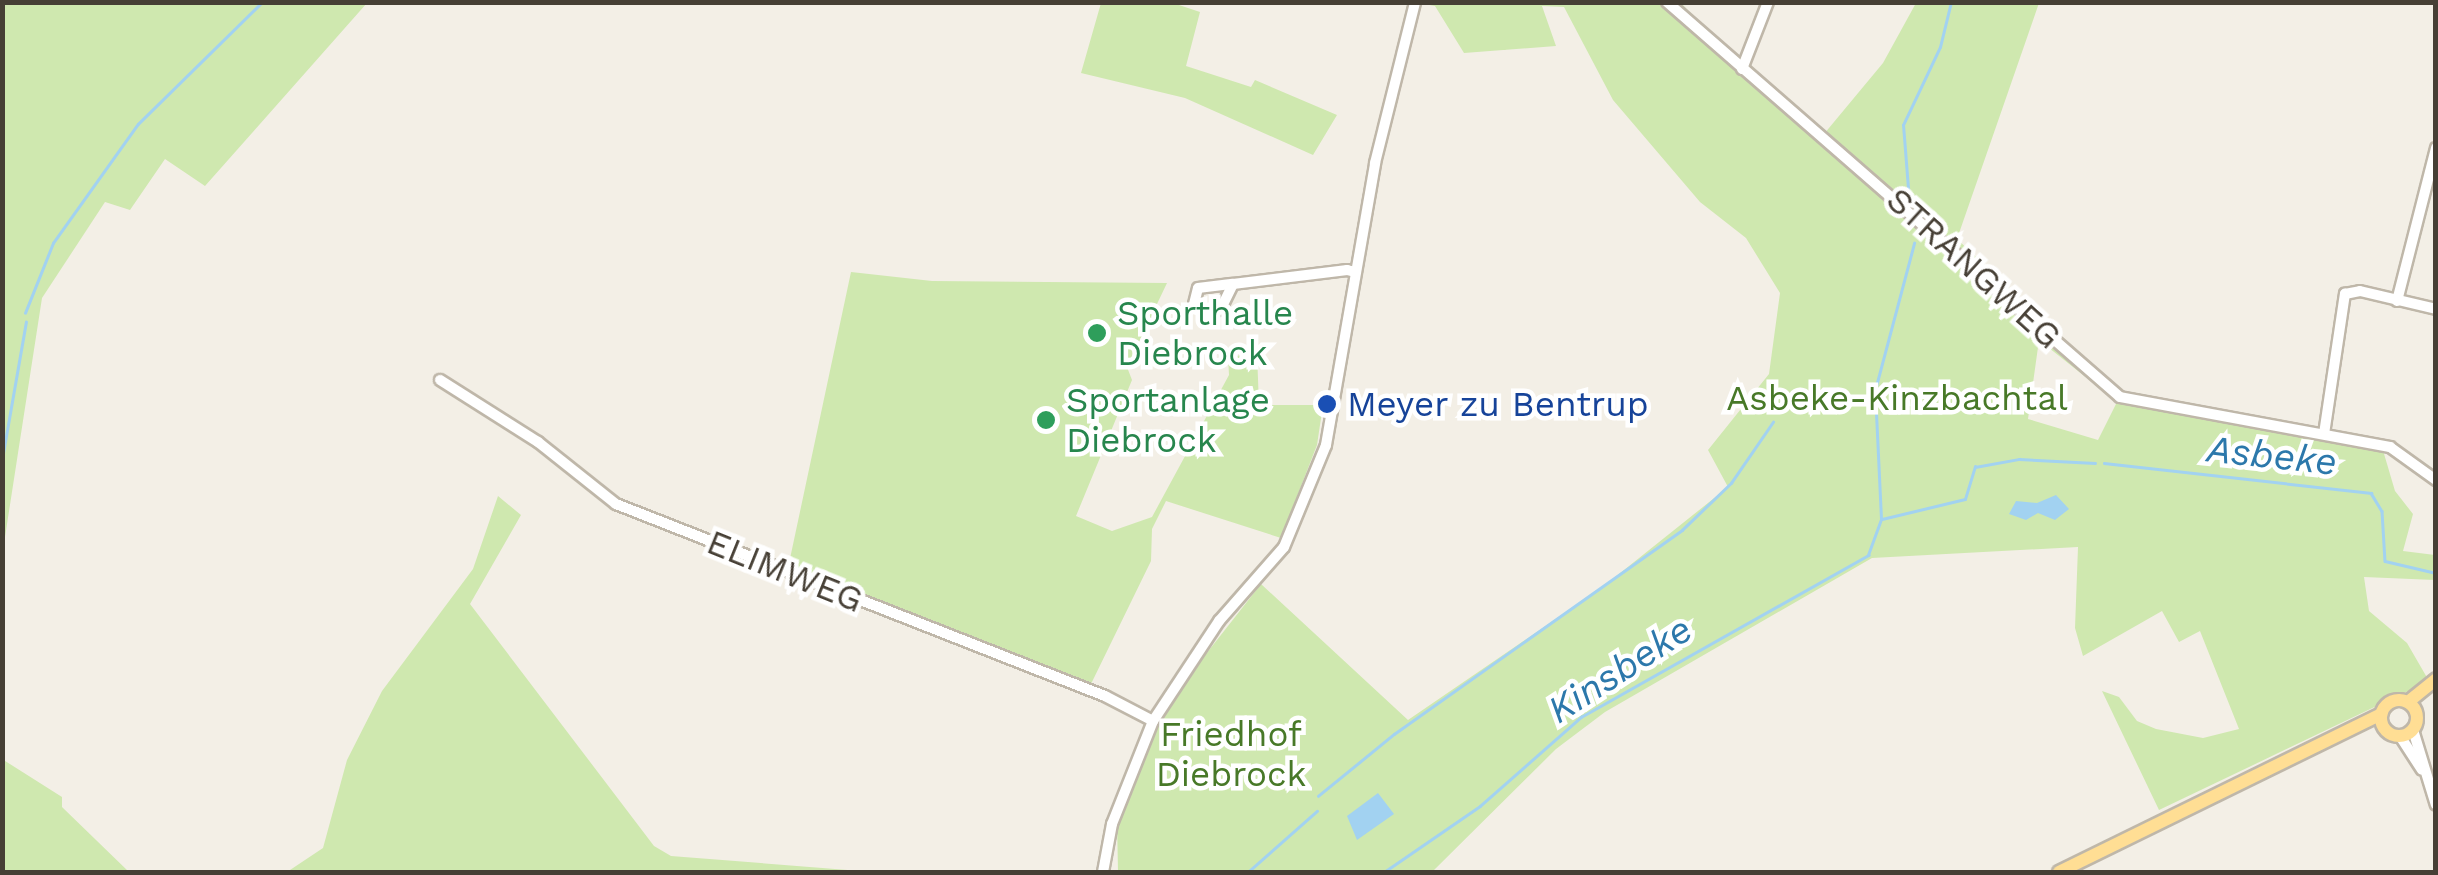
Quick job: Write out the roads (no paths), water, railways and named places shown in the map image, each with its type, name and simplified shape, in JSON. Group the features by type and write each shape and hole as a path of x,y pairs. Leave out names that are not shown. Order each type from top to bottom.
{"main road":[{"path":"2382,720 2406,733 2412,706 2436,679"},
{"path":"2412,706 2436,688"},
{"path":"2060,872 2334,736 2382,720 2395,700 2412,706"}],"street":[{"path":"1103,872 1117,806 1152,720 1219,620 1276,558 1292,530 1326,444 1355,272 1415,2"},
{"name":"STRANGWEG","path":"1667,2 2120,397 2390,446 2436,480"},
{"path":"1742,68 1768,2"},
{"path":"2397,300 2436,148"},
{"path":"1233,284 1355,272"},
{"path":"2324,434 2345,294 2436,309"},
{"name":"ELIMWEG","path":"440,380 538,442 616,504 1105,696 1152,720"},
{"path":"2406,733 2436,805"}],"water":[{"path":"2056,495 2069,509 2055,520 2038,513 2026,520 2009,514 2016,501 2037,503"},
{"path":"1378,793 1394,814 1357,840 1347,816"}],"waterway":[{"path":"25,313 53,243 138,124 262,2"},
{"path":"1909,201 1903,125 1940,47 1951,2"},
{"name":"Kinsbeke","path":"1384,872 1480,806 1581,717 1868,555 1881,519 1875,390 1914,243"},
{"path":"2,459 26,322"},
{"path":"1318,796 1394,734 1682,530 1731,483 1773,422"},
{"name":"Asbeke","path":"1882,519 1965,499 1975,467 2019,459 2095,463"},
{"name":"Asbeke","path":"2104,463 2371,493 2382,511 2385,561 2436,573"},
{"path":"1248,872 1317,811"}],"place":[{"name":"Sporthalle Diebrock","path":"1097,333"},
{"name":"Meyer zu Bentrup","path":"1327,404"},
{"name":"Sportanlage Diebrock","path":"1046,420"}],"park label":[{"name":"Asbeke-Kinzbachtal","path":"1897,398"},
{"name":"Friedhof Diebrock","path":"1231,754"}]}
